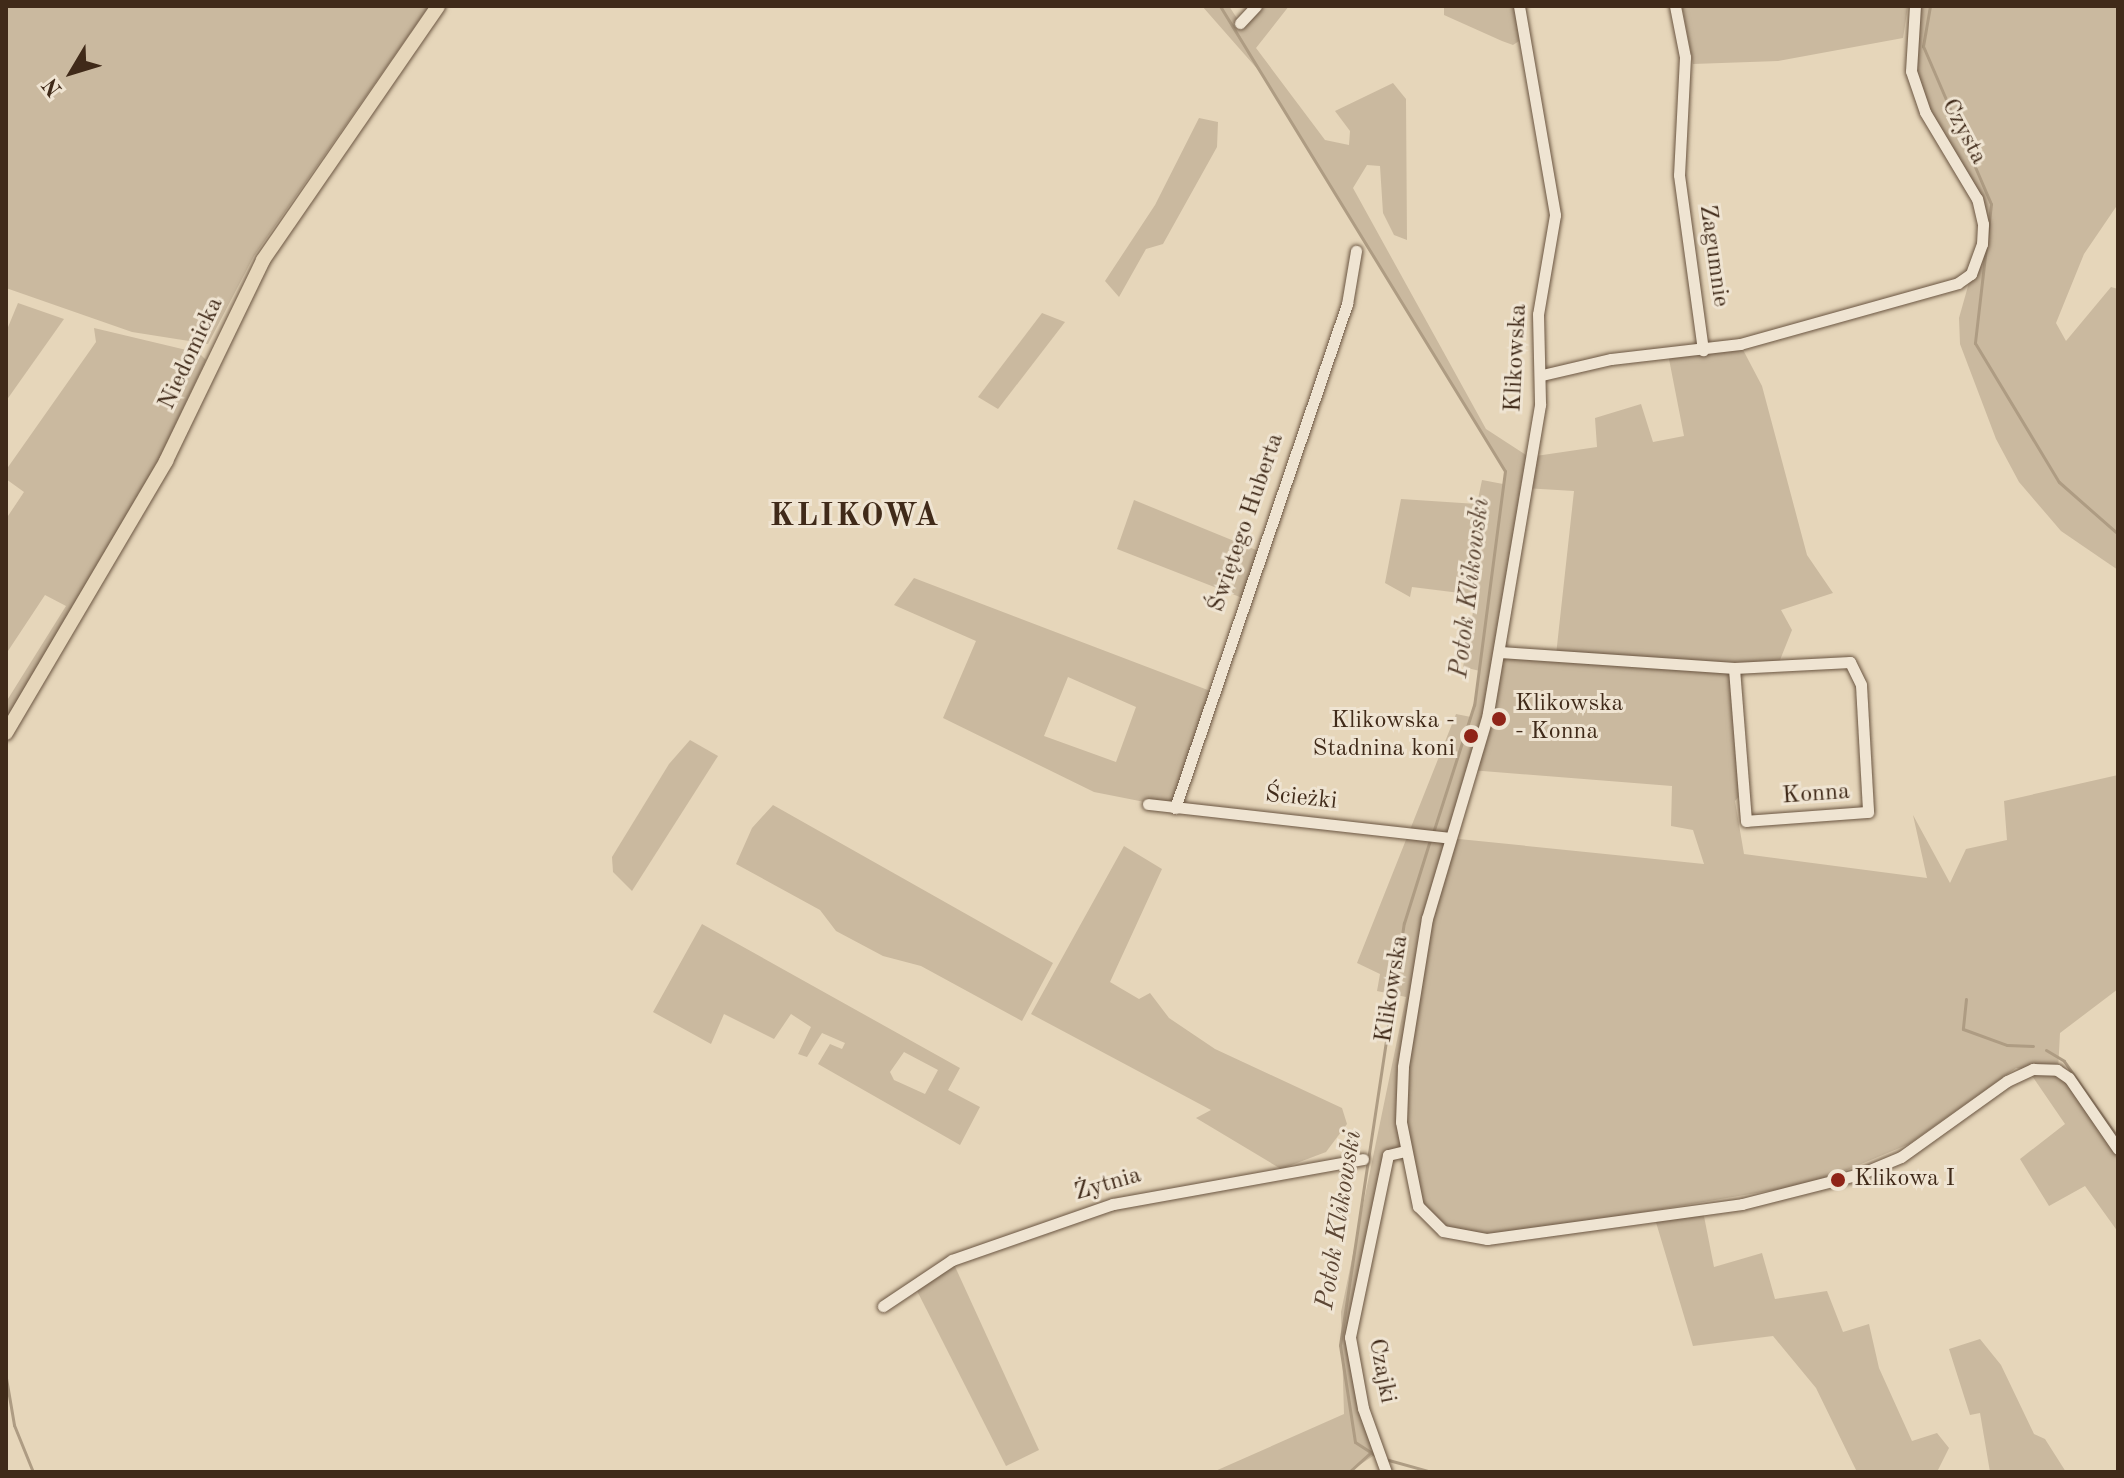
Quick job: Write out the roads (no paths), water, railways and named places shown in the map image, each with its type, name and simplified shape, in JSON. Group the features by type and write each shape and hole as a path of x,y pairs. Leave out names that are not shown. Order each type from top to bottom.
{"main road":[{"name":"Niedomicka","path":"6,733 166,461 263,260 438,6"}],"street":[{"path":"1240,23 1256,6"},
{"name":"Klikowska","path":"1519,6 1555,215 1538,314 1542,375 1488,714 1437,837 1403,1067 1406,1151 1411,1188 1429,1221 1460,1238 1487,1239 1742,1204 1860,1174 1920,1146 1994,1090 2033,1069 2057,1070 2069,1078 2118,1149"},
{"name":"Zagumnie","path":"1675,6 1685,57 1679,175 1703,350"},
{"name":"Czysta","path":"1703,350 1958,283 1971,274 1982,244 1983,224 1977,199 1925,112 1911,71 1915,6"},
{"name":"Świętego Huberta","path":"1175,808 1347,304 1356,251"},
{"path":"1542,375 1611,359 1703,350"},
{"name":"Konna","path":"1500,652 1734,668 1850,662 1861,685 1868,812 1746,821 1734,668"},
{"name":"Ścieżki","path":"1148,804 1437,837"},
{"name":"Czajki","path":"1385,1470 1382,1452 1363,1408 1350,1337 1388,1155 1406,1151"},
{"name":"Żytnia","path":"883,1306 952,1260 1113,1204 1363,1159"}],"waterway":[{"name":"Potok Klikowski","path":"1220,6 1505,471 1474,705 1433,833"},
{"path":"1930,6 1923,46 1991,204 1975,343 2059,482 2118,534"},
{"name":"Potok Klikowski","path":"1378,1457 1355,1442 1340,1345 1404,923 1430,840"},
{"path":"1966,999 1963,1029 2007,1045 2033,1046"},
{"path":"2046,1050 2064,1061 2118,1138"},
{"path":"6,1378 14,1425 33,1472"},
{"path":"1349,1472 1369,1454"},
{"name":"Potok Klikowski","path":"1385,1459 1432,1472"}],"place":[{"name":"Klikowska - Konna","path":"1499,719"},
{"name":"Klikowska - Stadnina koni","path":"1471,736"},
{"name":"Klikowa I","path":"1838,1180"}],"district":[{"name":"KLIKOWA","path":"855,517"}]}
